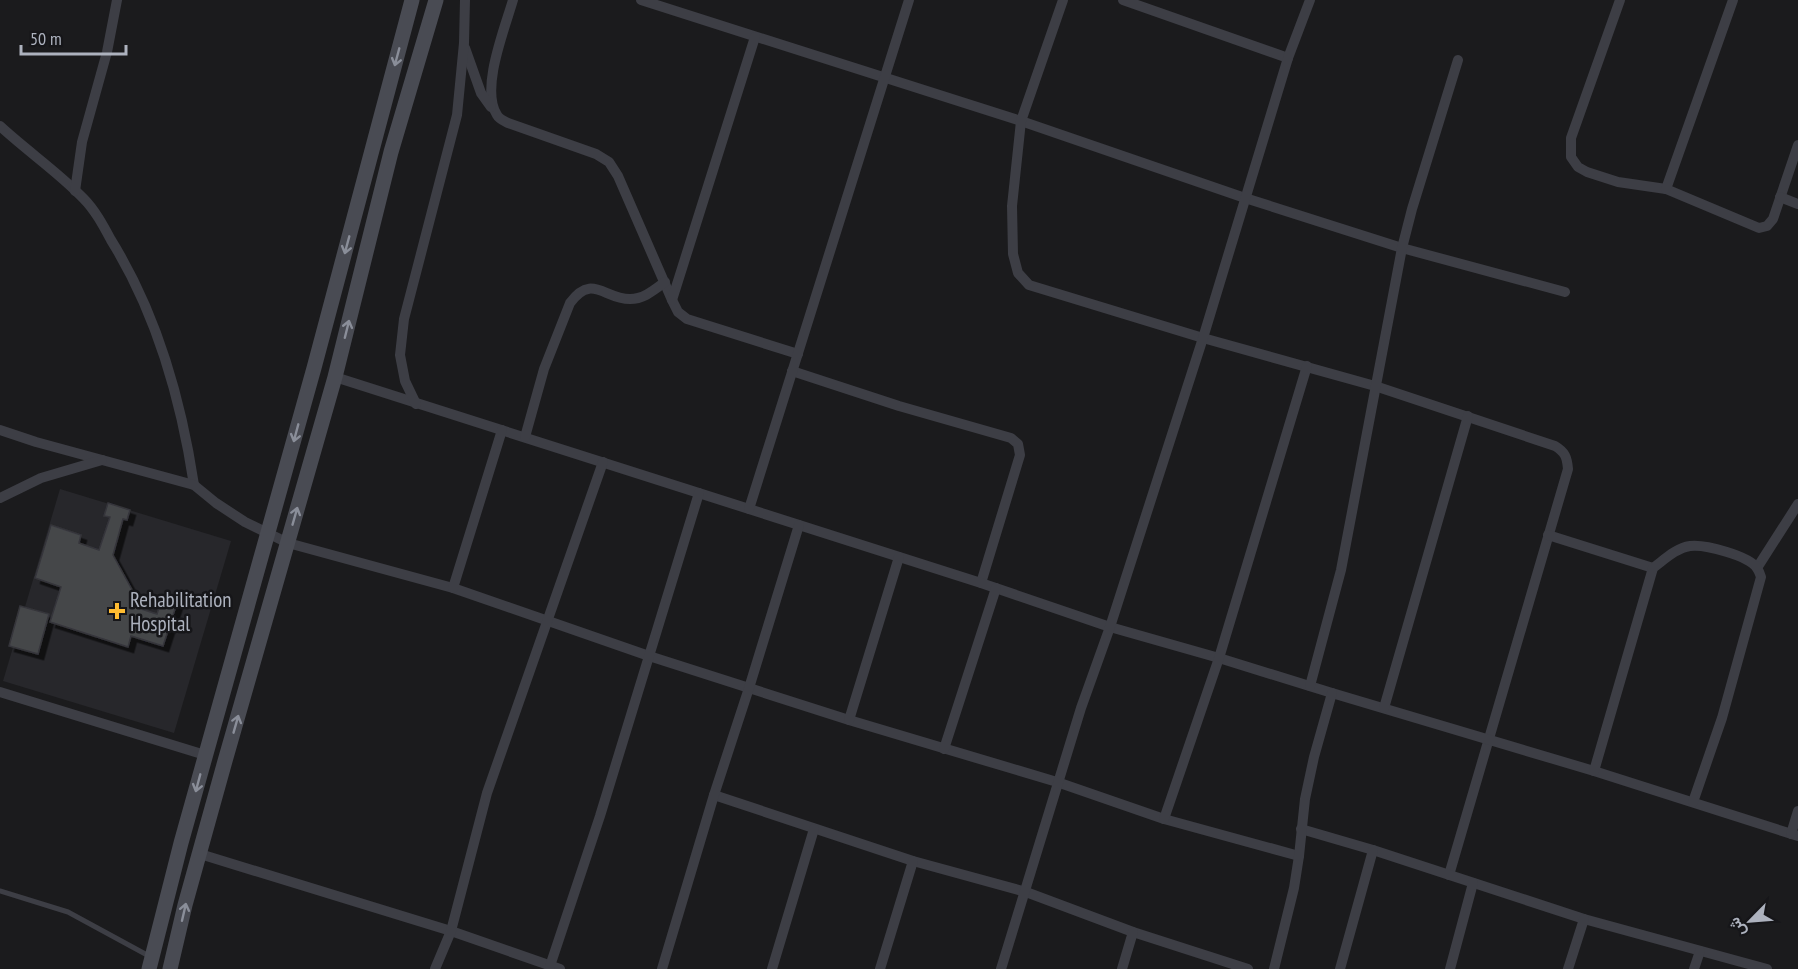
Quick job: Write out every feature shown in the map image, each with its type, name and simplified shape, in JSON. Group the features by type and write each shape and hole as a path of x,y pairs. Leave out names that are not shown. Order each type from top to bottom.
{"main road":[{"path":"151,963 205,755 268,535 412,0"},
{"path":"170,969 200,854 335,377 391,152 436,0"}],"street":[{"path":"75,190 82,142 96,98 117,0"},
{"path":"416,404 405,381 400,354 404,319 457,115 464,43 465,0"},
{"path":"497,115 491,94 491,78 513,0"},
{"path":"641,0 666,4 755,37 1021,121 1245,198 1402,248 1565,292"},
{"path":"749,509 909,0"},
{"path":"1064,0 1021,121 1012,206 1013,254 1018,273 1029,285 1203,338 1375,386 1555,446 1564,452 1568,469 1449,875"},
{"path":"1123,0 1147,4 1288,58"},
{"path":"1002,969 1057,783 1203,338 1288,58 1310,0"},
{"path":"1620,0 1570,138 1571,157 1578,167 1618,182 1666,189 1759,228 1767,226 1773,219 1798,145"},
{"path":"1666,189 1733,0"},
{"path":"672,300 755,37"},
{"path":"464,43 481,93 497,115 508,123 596,154 609,162 632,204 678,312 687,319 798,354"},
{"path":"1310,686 1341,570 1402,248 1458,60"},
{"path":"0,126 75,190 93,210 123,260 149,315 171,377 187,434 194,485"},
{"path":"1780,197 1798,204"},
{"path":"525,437 544,369 570,303 576,294 584,289 593,288 631,299 647,295 665,282"},
{"path":"1164,819 1220,657 1307,366"},
{"path":"792,371 1011,438 1018,444 1020,455 981,583"},
{"path":"335,377 981,583 1110,627 1220,657 1594,771 1794,835 1798,811"},
{"path":"1384,708 1468,416"},
{"path":"0,430 194,485 216,503 268,535 288,543 453,588 649,656 849,720 1057,783 1164,819 1299,856"},
{"path":"453,588 502,430"},
{"path":"0,498 41,478 102,460"},
{"path":"435,969 451,931 487,793 603,462"},
{"path":"200,854 451,931 555,968 699,493"},
{"path":"1757,568 1798,504"},
{"path":"662,969 799,525"},
{"path":"1548,535 1653,568"},
{"path":"1594,771 1653,568 1676,551 1689,546 1708,546 1749,561 1757,568 1761,578 1714,744 1693,802"},
{"path":"849,720 899,557"},
{"path":"944,749 996,588"},
{"path":"0,692 205,755"},
{"path":"1274,969 1299,856 1301,829 1314,757 1332,693"},
{"path":"714,795 913,861 1026,892 1133,932 1240,968"},
{"path":"772,969 814,829"},
{"path":"1301,829 1584,919 1767,969"},
{"path":"1340,969 1372,850"},
{"path":"880,969 913,861"},
{"path":"1450,969 1473,883"},
{"path":"1568,969 1584,919"},
{"path":"1122,969 1133,932"},
{"path":"1694,969 1700,951"},
{"path":"151,963 170,969"}],"lane":[{"path":"0,891 68,912 151,963"}],"shaded area":[{"name":"Rehabilitation Hospital","path":"60,489 231,541 174,733 3,681"}],"building":[{"path":"108,503 130,510 127,520 123,519 113,555 135,595 132,606 157,614 162,599 177,603 163,646 131,636 128,647 50,622 61,587 35,578 51,525 81,535 79,543 99,550 110,517 104,516"},
{"path":"20,606 49,614 38,654 9,646"}],"place":[{"name":"Rehabilitation Hospital","path":"117,611"}]}
